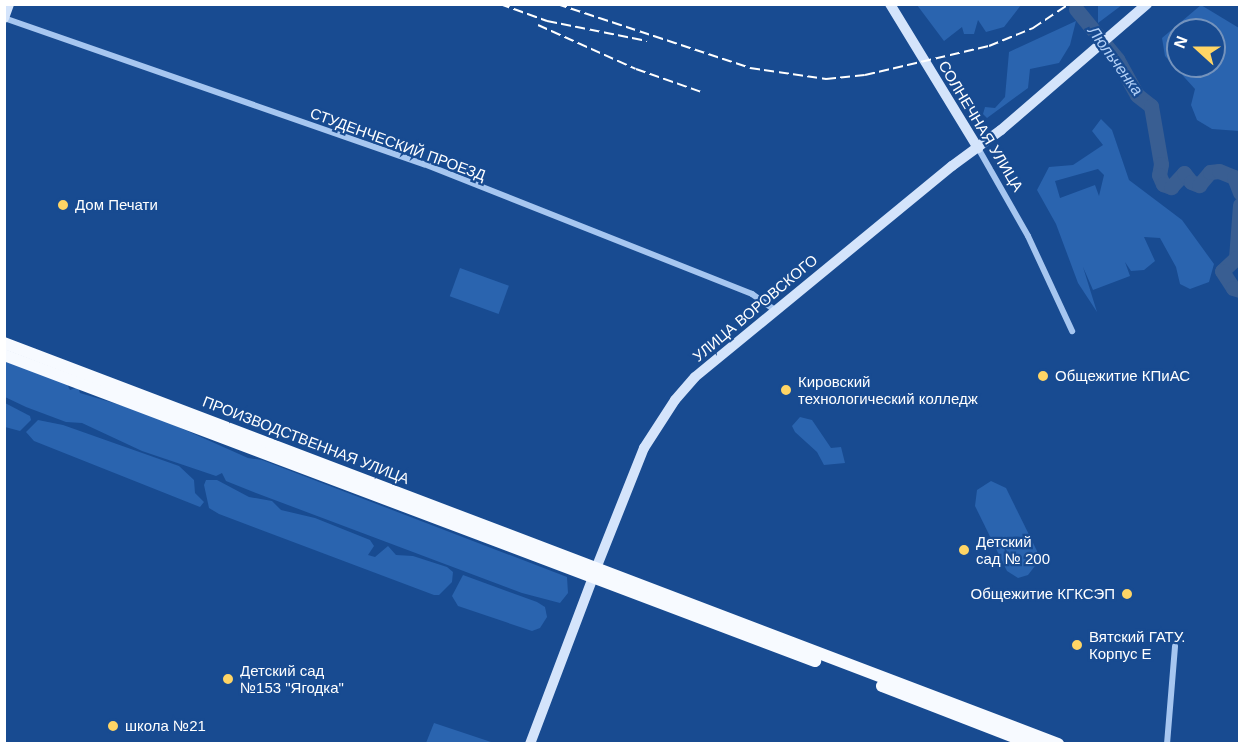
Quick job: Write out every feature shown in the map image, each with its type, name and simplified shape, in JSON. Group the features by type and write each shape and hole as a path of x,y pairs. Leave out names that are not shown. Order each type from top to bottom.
{"highway":[{"name":"ПРОИЗВОДСТВЕННАЯ УЛИЦА","path":"4,343 595,572"},
{"name":"ПРОИЗВОДСТВЕННАЯ УЛИЦА","path":"4,355 595,572"},
{"path":"595,572 1056,743"},
{"path":"595,572 1032,744"}],"main road":[{"path":"4,18 9,4"},
{"name":"СОЛНЕЧНАЯ УЛИЦА","path":"890,4 978,148"},
{"name":"УЛИЦА ВОРОВСКОГО","path":"530,744 631,476 656,426 695,377 978,148 1147,4"}],"street":[{"name":"СТУДЕНЧЕСКИЙ ПРОЕЗД","path":"4,18 423,164 752,294 775,310"},
{"name":"СОЛНЕЧНАЯ УЛИЦА","path":"978,148 1028,236 1072,331"},
{"path":"1167,744 1174,646"}],"shaded area":[{"path":"1098,4 1122,5 1098,23"},
{"path":"917,5 1021,5 1004,27 986,32 978,20 974,34 964,34 962,27 944,41"},
{"path":"1201,5 1222,18 1186,18"},
{"path":"1226,20 1239,28 1239,131 1212,129 1197,120 1191,105 1195,89 1185,78 1226,78"},
{"path":"1076,21 1070,45 1059,63 1030,69 1028,88 987,118 983,114 985,107 995,108 1005,97 1009,52"},
{"path":"1166,35 1166,57 1162,38"},
{"path":"1101,119 1112,130 1129,180 1182,220 1214,264 1209,282 1190,289 1180,284 1176,267 1160,238 1144,237 1155,261 1144,270 1131,271 1125,262 1130,276 1093,290 1083,267 1097,312 1078,283 1056,224 1037,190 1049,167 1073,165 1103,145 1092,131","holes":["1098,169 1104,175 1099,196 1095,185 1060,198 1055,181"]},
{"path":"460,268 509,286 499,314 450,296"},
{"path":"4,359 67,384 70,390 78,387 80,393 147,413 248,458 262,460 567,577 568,593 560,603 522,593 226,481 222,473 216,476 142,451 82,423 66,422 26,407 5,397"},
{"path":"5,403 30,416 31,420 20,431 5,427"},
{"path":"800,417 812,420 831,448 841,447 845,463 824,465 817,452 795,432 792,426"},
{"path":"38,420 63,425 179,466 194,480 195,493 204,502 200,507 34,441 26,432"},
{"path":"206,480 217,480 249,497 272,501 281,510 315,518 370,540 374,546 368,555 375,557 388,546 396,555 413,556 447,567 453,572 452,582 439,595 434,595 219,514 209,508 204,485"},
{"path":"991,481 1006,488 1037,551 1038,562 1028,575 1018,578 1007,571 975,506 977,490"},
{"path":"463,575 537,602 545,607 547,617 540,628 532,631 458,606 452,596"},
{"path":"434,723 494,743 426,743"}],"waterway":[{"name":"Люльченка","path":"1076,9 1117,59 1137,95 1151,106 1161,164 1159,175 1163,184 1171,187 1184,173 1191,182 1199,185 1210,172 1219,171 1234,177 1240,193"},
{"name":"Люльченка","path":"1240,205 1236,258 1222,271 1233,288 1240,290"}],"railway":[{"path":"500,4 547,21 647,41"},
{"path":"557,4 750,68 826,79 865,75 989,46 1033,28 1069,4"},
{"path":"538,25 636,69 704,93"}],"place":[{"name":"Дом Печати","path":"63,205"},
{"name":"Общежитие КПиАС","path":"1043,376"},
{"name":"Кировский технологический колледж","path":"786,390"},
{"name":"Детский сад № 200","path":"964,550"},
{"name":"Общежитие КГКСЭП","path":"1127,594"},
{"name":"Вятский ГАТУ. Корпус Е","path":"1077,645"},
{"name":"Детский сад №153 \"Ягодка\"","path":"228,679"},
{"name":"школа №21","path":"113,726"}]}
